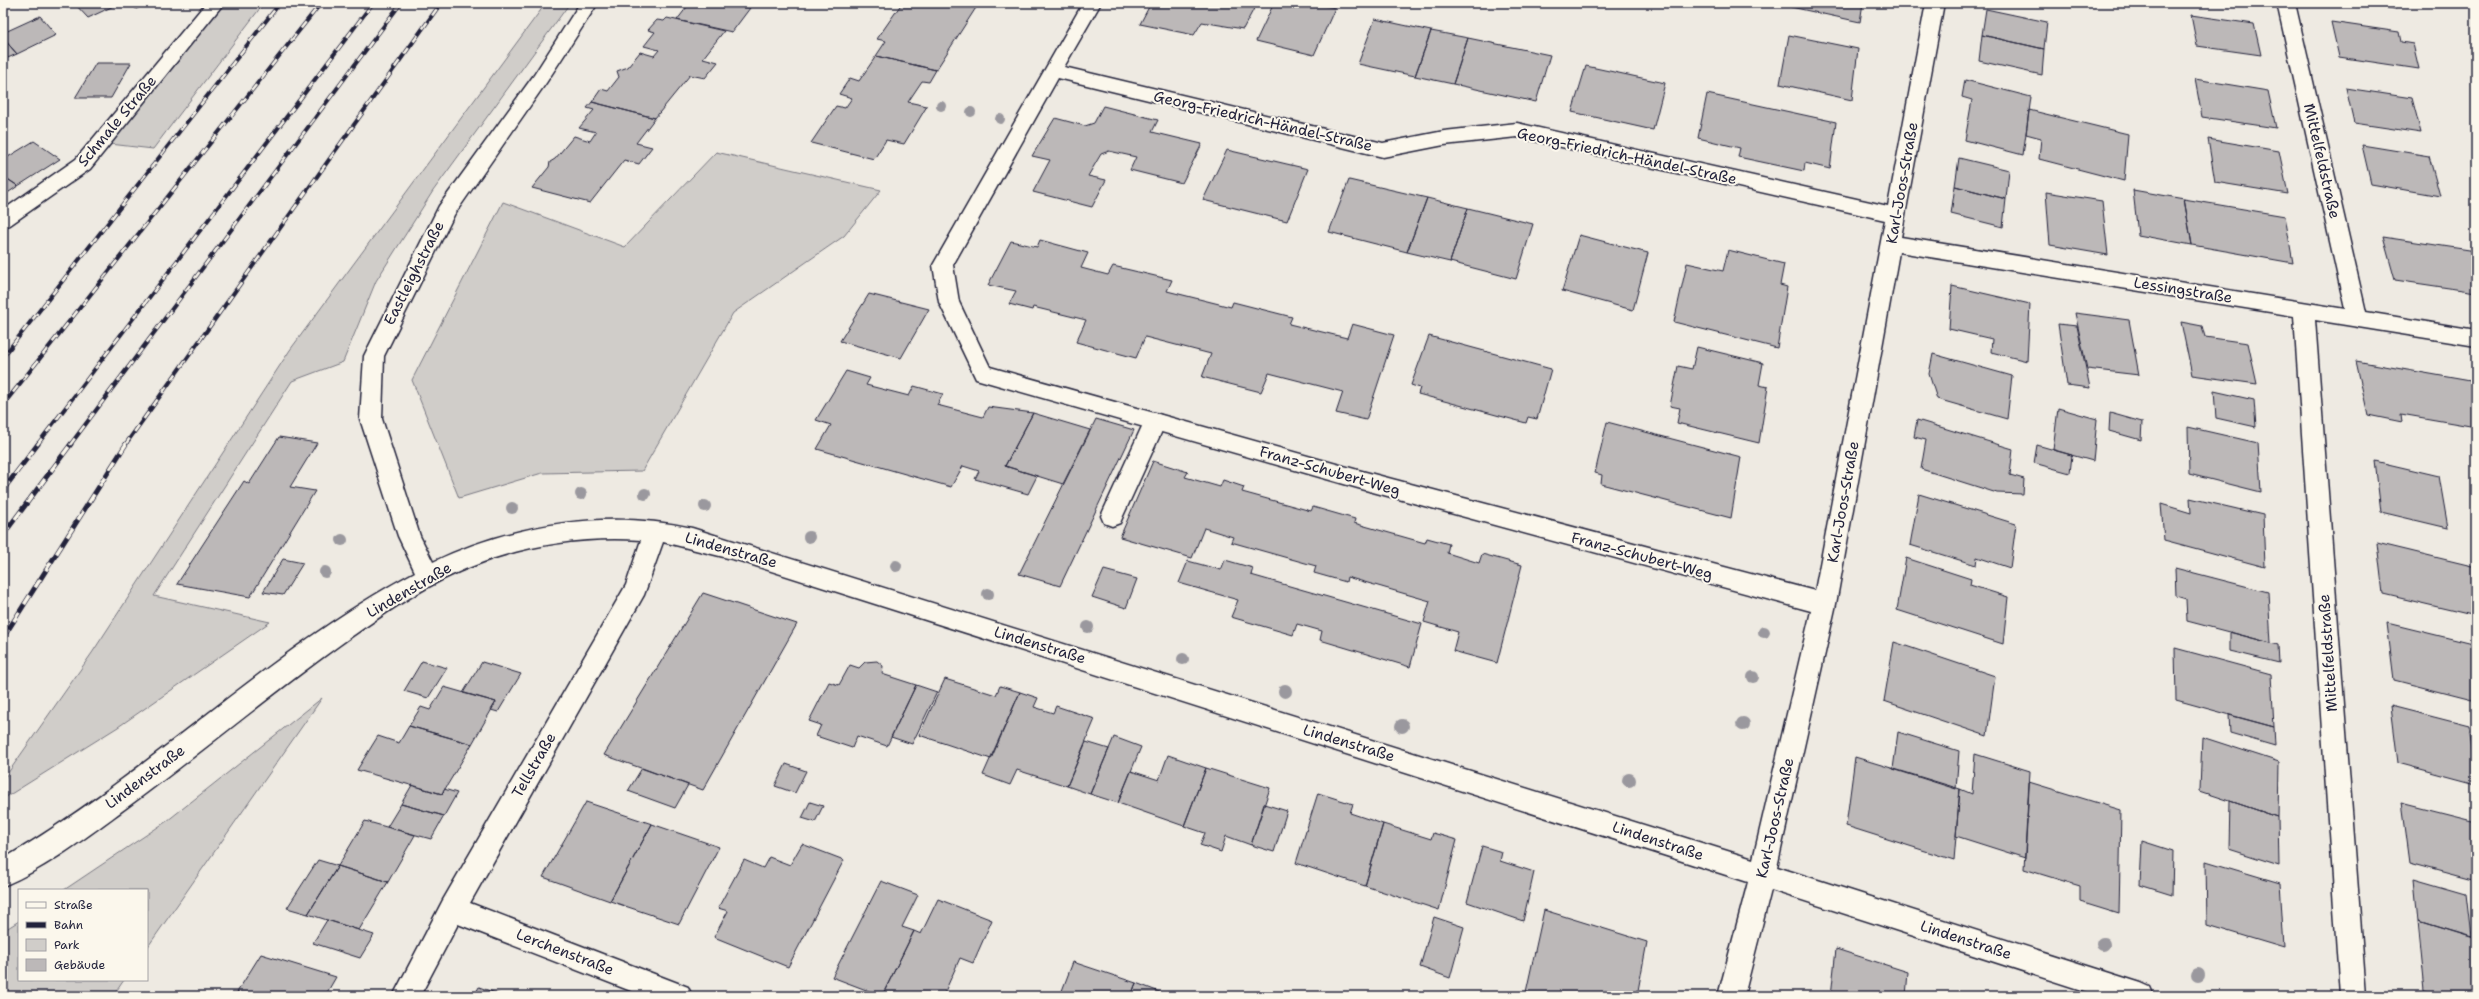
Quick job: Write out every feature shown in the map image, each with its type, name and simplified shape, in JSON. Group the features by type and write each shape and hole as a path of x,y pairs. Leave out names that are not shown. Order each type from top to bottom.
{"street":[{"name":"Schmale Straße","path":"3,220 83,164 215,3"},
{"name":"Eastleighstraße","path":"428,576 409,536 385,467 371,418 374,356 389,322 446,211 540,79 589,3"},
{"name":"Franz-Schubert-Weg","path":"1092,3 943,265 949,302 983,373 1563,535 1824,604"},
{"name":"Karl-Joos-Straße","path":"1731,996 1762,874 1824,604 1935,3"},
{"name":"Mittelfeldstraße","path":"2286,3 2358,320"},
{"name":"Georg-Friedrich-Händel-Straße","path":"1054,71 1383,150 1444,138 1517,130 1896,215"},
{"name":"Lessingstraße","path":"1891,244 2476,338"},
{"name":"Mittelfeldstraße","path":"2304,310 2353,996"},
{"path":"1112,516 1155,422"},
{"name":"Lindenstraße","path":"3,873 30,858 99,812 307,654 428,576 464,559 505,544 546,536 608,530 655,531 692,537 752,555 1762,874 2141,996"},
{"name":"Tellstraße","path":"406,996 452,909 636,588 655,531"},
{"name":"Lerchenstraße","path":"452,909 679,996"}],"green space":[{"path":"224,3 264,3 153,149 110,144"},
{"path":"546,3 570,3 433,191 376,281 343,362 292,381 154,596 270,622 118,727 3,799 3,780 92,653 290,350"},
{"path":"716,152 881,190 844,236 733,313 642,471 542,473 459,498 412,380 503,202 625,247"},
{"path":"322,698 148,947 148,889 65,889 167,821"},
{"path":"18,922 18,981 123,981 113,996 3,996 3,931"}],"building":[{"path":"74,3 120,3 88,18"},
{"path":"130,3 149,3 136,9"},
{"path":"690,3 726,3 750,8 732,32 677,20"},
{"path":"902,3 979,3 936,70 876,56 886,41 877,39"},
{"path":"1151,3 1257,3 1243,29 1202,22 1194,35 1140,24"},
{"path":"1274,3 1313,3 1335,8 1314,55 1256,41"},
{"path":"1792,3 1863,3 1860,22 1791,7"},
{"path":"2355,3 2393,3 2395,9"},
{"path":"1986,9 2047,22 2044,49 1982,35"},
{"path":"2191,15 2254,24 2261,55 2197,46"},
{"path":"40,16 56,35 17,54 3,38 3,33"},
{"path":"667,18 724,31 703,58 718,62 705,78 690,75 655,118 592,102 601,89 608,91 619,77 617,71 628,67 640,52 654,56 659,50 644,46 655,32 648,30 657,20 664,21"},
{"path":"1375,19 1431,31 1415,76 1358,64"},
{"path":"2331,22 2399,32 2401,42 2413,44 2419,69 2339,57"},
{"path":"1431,31 1468,38 1453,84 1415,76"},
{"path":"1789,35 1858,49 1852,100 1780,84"},
{"path":"1982,35 2044,49 2042,75 1979,61"},
{"path":"3,38 17,54 3,60"},
{"path":"1468,38 1550,55 1536,102 1453,84"},
{"path":"876,56 936,70 929,82 922,81 908,102 927,106 904,144 886,140 874,159 811,143 836,106 845,108 852,98 839,94 850,78 859,81"},
{"path":"96,63 131,63 111,98 75,98"},
{"path":"1586,66 1665,83 1653,130 1572,112"},
{"path":"2195,79 2268,91 2276,128 2202,117"},
{"path":"1965,80 2031,97 2023,155 1965,140 1972,100 1962,97"},
{"path":"2346,88 2412,98 2421,133 2354,123"},
{"path":"1707,94 1836,122 1830,169 1805,163 1804,171 1738,157 1740,148 1698,138"},
{"path":"592,102 655,118 636,143 652,147 639,164 624,160 590,203 532,188 549,167 550,162 555,159 574,136 590,141 596,132 579,128 594,110 587,108"},
{"path":"1103,106 1158,120 1152,132 1202,144 1182,183 1130,170 1136,157 1109,151 1101,154 1088,176 1106,180 1092,207 1033,192 1050,160 1032,156 1055,118 1085,126 1094,123"},
{"path":"2029,110 2128,134 2124,181 2039,159 2041,138 2026,134"},
{"path":"2208,139 2279,151 2288,194 2215,182"},
{"path":"34,141 60,159 18,186 3,176 3,160"},
{"path":"2362,145 2429,156 2440,196 2371,184"},
{"path":"1227,150 1308,169 1287,221 1203,200"},
{"path":"1959,158 2009,170 2006,199 1955,186"},
{"path":"3,176 18,186 3,196"},
{"path":"1349,180 1427,198 1407,252 1329,232"},
{"path":"1955,186 2006,199 2003,227 1951,214"},
{"path":"2133,190 2184,199 2192,245 2138,235"},
{"path":"2046,192 2102,201 2108,255 2050,245"},
{"path":"1427,198 1468,208 1450,262 1407,252"},
{"path":"2184,199 2285,216 2293,263 2192,245"},
{"path":"1468,208 1533,224 1516,279 1450,262"},
{"path":"1579,235 1648,253 1633,310 1562,291"},
{"path":"2383,237 2476,251 2476,292 2395,280"},
{"path":"1040,240 1088,253 1081,268 1108,275 1113,266 1172,280 1167,291 1231,307 1233,302 1292,317 1289,324 1347,338 1352,324 1394,335 1366,420 1336,413 1343,392 1269,373 1261,392 1202,377 1211,354 1145,337 1136,358 1076,342 1086,320 1033,307 1032,310 1009,304 1016,291 988,285 1011,241 1037,247"},
{"path":"1728,250 1784,264 1780,285 1787,287 1777,348 1674,322 1687,263 1723,271"},
{"path":"1952,286 2030,304 2027,361 1991,352 1992,339 1949,329"},
{"path":"869,294 929,309 901,358 840,341"},
{"path":"2075,313 2129,320 2139,375 2087,369"},
{"path":"2181,322 2202,326 2205,337 2248,343 2257,384 2192,375"},
{"path":"2058,324 2077,326 2090,388 2067,385"},
{"path":"1429,336 1551,369 1537,419 1528,417 1526,423 1418,394 1420,388 1411,385"},
{"path":"1697,347 1763,363 1759,385 1768,387 1759,443 1677,423 1680,408 1670,406 1678,366 1692,369"},
{"path":"1933,354 2012,376 2007,419 1937,399 1929,374"},
{"path":"2356,361 2476,382 2476,427 2401,414 2402,422 2368,415"},
{"path":"846,371 870,378 866,385 909,396 914,386 943,394 937,405 983,417 988,407 1033,413 1005,466 1037,476 1028,494 975,479 979,471 963,466 951,487 817,449 831,425 816,420"},
{"path":"2214,391 2254,400 2256,427 2216,418"},
{"path":"2058,408 2097,419 2093,461 2053,450"},
{"path":"1033,413 1090,430 1063,484 1005,466"},
{"path":"2110,413 2142,422 2141,440 2109,431"},
{"path":"1096,419 1134,430 1060,586 1019,574"},
{"path":"1917,420 2013,449 2010,475 2024,479 2023,494 1997,493 1921,469 1926,440 1914,437"},
{"path":"1607,422 1741,457 1731,518 1601,484 1602,475 1595,473"},
{"path":"2188,427 2258,443 2261,492 2189,474"},
{"path":"279,437 317,443 290,487 315,491 250,597 177,584 244,481 249,484"},
{"path":"2037,445 2072,455 2070,473 2034,463"},
{"path":"1153,461 1188,472 1185,477 1220,487 1223,480 1244,487 1242,492 1311,511 1313,507 1355,519 1354,523 1425,543 1427,538 1449,544 1447,553 1479,563 1482,554 1522,565 1497,663 1453,651 1458,632 1424,622 1430,601 1347,577 1346,582 1314,573 1316,566 1231,542 1233,537 1204,528 1192,558 1120,537"},
{"path":"2375,461 2439,476 2448,528 2381,512"},
{"path":"1919,494 2016,524 2010,568 1977,557 1976,565 1910,545"},
{"path":"2190,498 2263,515 2265,567 2164,540 2161,504 2191,513"},
{"path":"2377,543 2476,567 2476,616 2383,594"},
{"path":"1906,558 1971,579 1970,585 2008,597 2003,644 1897,610"},
{"path":"283,559 303,563 283,595 263,592"},
{"path":"1225,560 1253,568 1251,575 1422,624 1410,667 1320,640 1322,631 1297,624 1293,635 1231,617 1238,600 1179,583 1188,561 1221,570"},
{"path":"2175,568 2268,592 2271,643 2187,621 2186,599 2176,596"},
{"path":"1104,570 1137,579 1126,608 1092,597"},
{"path":"703,593 797,624 703,790 604,755"},
{"path":"2387,623 2473,644 2476,662 2476,701 2394,680"},
{"path":"2230,632 2278,645 2279,663 2230,651"},
{"path":"1894,642 1995,676 1987,736 1884,701"},
{"path":"2175,648 2271,674 2274,727 2176,700"},
{"path":"422,661 447,668 428,698 404,691"},
{"path":"877,661 883,666 882,674 916,685 887,746 857,736 852,748 816,736 821,725 809,721 829,682 839,685 850,665 859,668 865,662"},
{"path":"482,662 521,674 498,712 491,710 496,702 463,693"},
{"path":"945,679 996,695 1000,686 1020,692 991,759 919,735"},
{"path":"916,685 937,692 912,744 891,737"},
{"path":"444,687 496,702 472,744 409,726 421,707 430,710"},
{"path":"1020,692 1038,698 1034,707 1053,713 1056,706 1095,719 1067,786 1017,770 1010,785 983,775"},
{"path":"2391,706 2469,726 2476,784 2398,763"},
{"path":"2229,715 2274,727 2275,746 2230,733"},
{"path":"409,726 472,744 442,794 357,770 378,736 399,743"},
{"path":"1898,732 1959,751 1956,789 1893,769"},
{"path":"1114,737 1141,747 1118,803 1090,794"},
{"path":"2202,737 2279,762 2278,817 2200,791"},
{"path":"1086,742 1109,749 1090,794 1067,786"},
{"path":"1975,754 2030,771 2025,858 1956,836 1960,789 1972,794"},
{"path":"1168,755 1206,768 1184,826 1118,803 1131,771 1159,780"},
{"path":"1855,757 1960,789 1954,860 1846,826"},
{"path":"786,764 806,771 795,793 775,786"},
{"path":"642,768 688,785 675,808 628,791"},
{"path":"1206,768 1270,788 1251,845 1226,836 1221,852 1200,845 1205,833 1184,826"},
{"path":"2029,782 2121,810 2119,914 2080,902 2080,886 2024,869"},
{"path":"412,785 442,794 444,789 457,793 444,816 401,804"},
{"path":"1318,793 1353,804 1350,813 1383,824 1365,886 1296,863"},
{"path":"2230,801 2278,817 2279,865 2229,849"},
{"path":"586,802 652,824 610,901 543,877"},
{"path":"810,802 823,806 815,822 802,818"},
{"path":"2401,803 2476,822 2476,881 2409,863"},
{"path":"401,804 444,816 431,839 387,827"},
{"path":"1264,804 1287,811 1274,852 1251,845"},
{"path":"365,821 415,835 388,882 338,866"},
{"path":"652,824 719,847 679,924 610,901"},
{"path":"1383,824 1431,839 1433,833 1457,840 1439,910 1365,886"},
{"path":"2142,841 2173,851 2172,895 2140,885"},
{"path":"802,844 844,860 788,967 714,937 728,911 718,908 744,860 763,868 769,857 790,865"},
{"path":"1482,846 1502,852 1500,861 1534,872 1523,921 1467,902"},
{"path":"318,860 338,866 308,914 287,908"},
{"path":"2206,861 2280,883 2284,948 2207,925"},
{"path":"338,866 388,882 359,930 308,914"},
{"path":"2414,879 2466,894 2471,937 2418,921"},
{"path":"881,881 918,895 902,927 914,931 882,996 832,977"},
{"path":"938,899 992,920 973,963 960,958 943,996 882,996 914,931 921,934"},
{"path":"1544,910 1647,942 1637,996 1538,996 1526,992"},
{"path":"1434,917 1464,927 1450,978 1420,967"},
{"path":"327,920 374,935 360,958 313,943"},
{"path":"2418,921 2476,939 2476,996 2441,996 2425,991"},
{"path":"1836,949 1908,972 1906,996 1831,996"},
{"path":"261,954 336,977 325,996 242,996 236,994"},
{"path":"1073,962 1136,983 1131,996 1060,996"},
{"path":"1136,983 1170,996 1131,996"},
{"path":"479,987 504,996 474,996"}],"railway":[{"path":"3,357 280,3"},
{"path":"3,405 321,3"},
{"path":"37,445 373,3"},
{"path":"70,445 401,3"},
{"path":"125,445 441,3"},
{"path":"3,490 38,444"},
{"path":"3,535 71,444"},
{"path":"3,638 126,444"}]}
